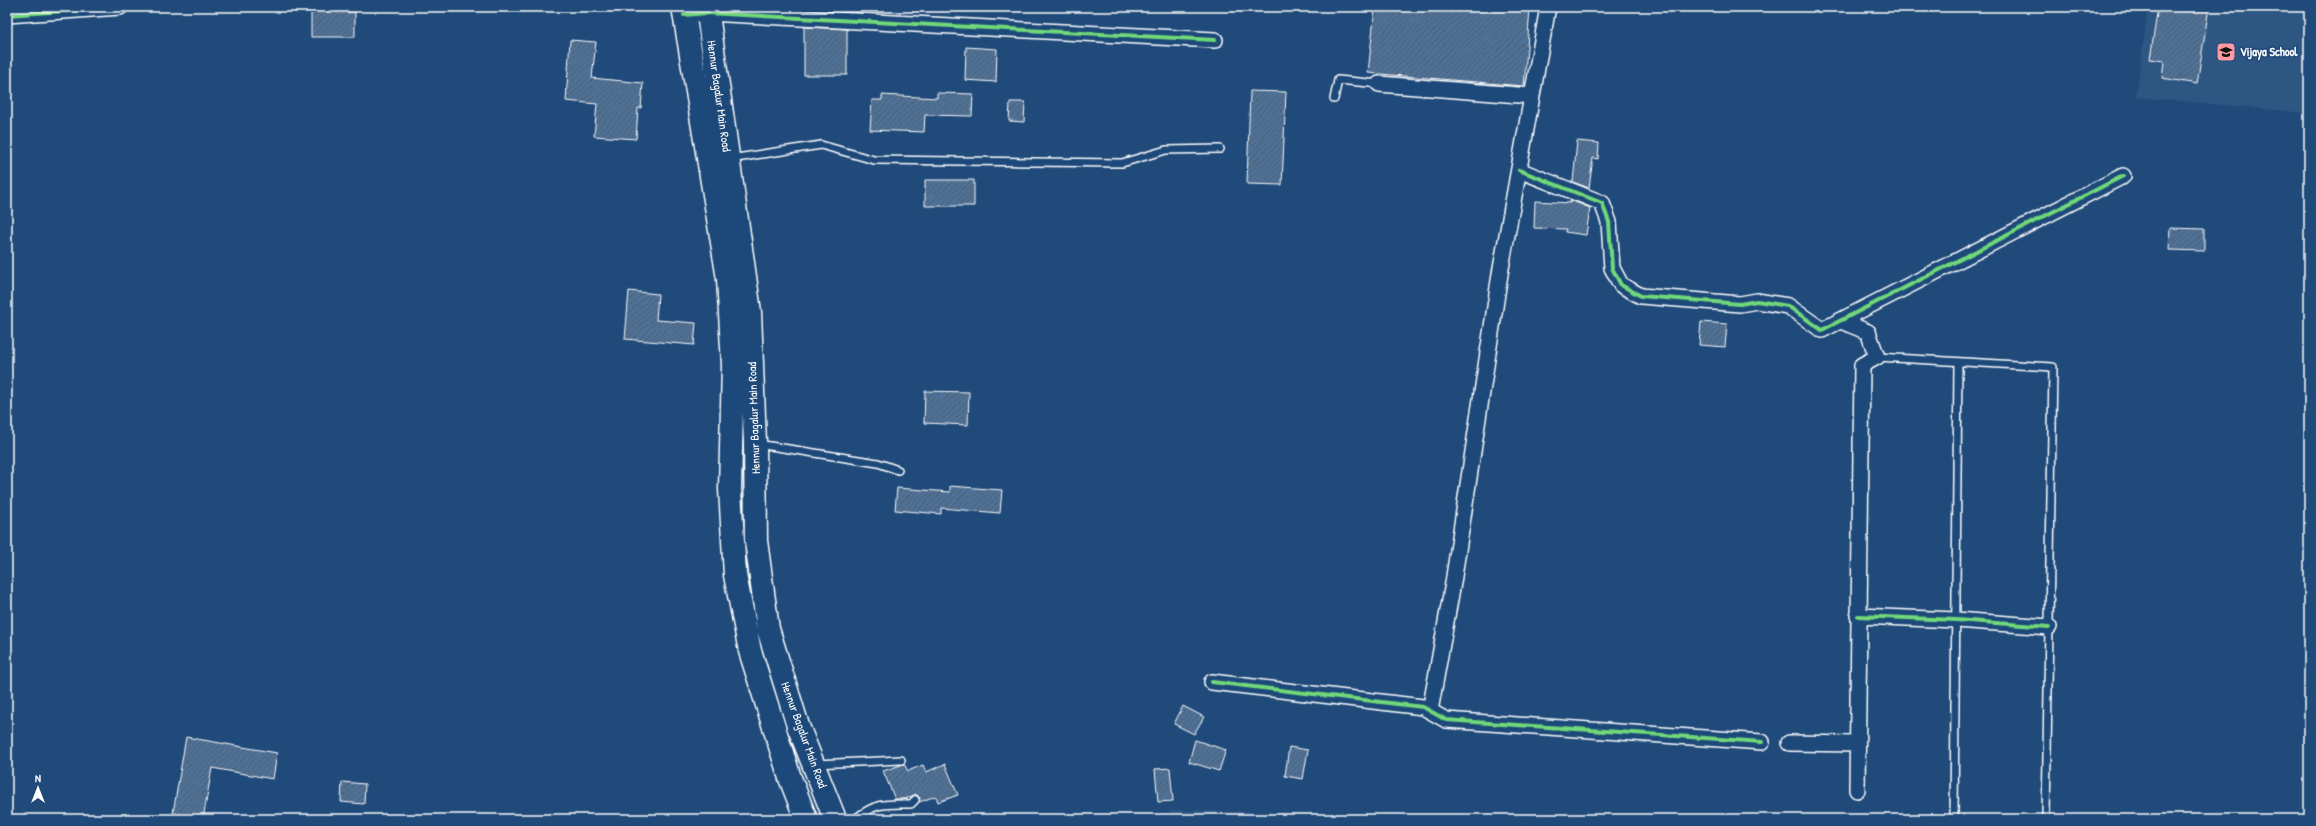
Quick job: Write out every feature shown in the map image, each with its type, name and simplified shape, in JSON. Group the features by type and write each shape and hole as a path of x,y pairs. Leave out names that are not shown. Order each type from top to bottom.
{"main road":[{"name":"Hennur Bagalur Main Road","path":"707,10 750,312 755,444 756,541 768,630 798,726 835,819"},
{"name":"Hennur Bagalur Main Road","path":"684,11 728,279 733,366 730,489 735,574 750,651 790,778 806,819"}],"street":[{"path":"7,16 120,7"},
{"path":"1430,711 1519,170 1548,7"},
{"path":"684,11 707,10 1215,40"},
{"path":"1379,84 1532,96"},
{"path":"1519,170 1602,203 1609,222 1612,268 1621,285 1641,296 1740,304 1757,301 1788,306 1822,330 2123,176"},
{"path":"1841,320 1868,332 1877,357 1862,365 1857,790"},
{"path":"1858,616 1956,620 2049,627"},
{"path":"1212,682 1423,707 1446,720 1762,742"},
{"path":"1788,743 1857,744"}],"lane":[{"path":"1334,99 1338,80 1379,84"},
{"path":"728,160 821,145 874,160 1122,163 1166,150 1220,149"},
{"path":"1877,357 2053,367 2046,819"},
{"path":"1954,819 1958,362"},
{"path":"755,444 878,464 898,470"},
{"path":"813,764 900,760"},
{"path":"855,819 870,808 887,804 911,804 915,800"}],"shaded area":[{"name":"Vijaya School","path":"2148,7 2309,7 2309,98 2306,113 2136,97"},
{"path":"1170,810 1384,815 1385,819 1170,819"}],"building":[{"path":"311,7 334,7 334,12 355,12 355,37 311,37"},
{"path":"1375,7 1498,7 1530,9 1524,86 1368,73"},
{"path":"2158,7 2209,7 2197,84 2162,78 2164,61 2150,59"},
{"path":"804,27 847,29 847,75 804,75"},
{"path":"570,40 596,42 592,78 643,83 641,108 638,108 636,139 594,136 597,104 566,101"},
{"path":"966,47 997,49 996,82 965,80"},
{"path":"1250,91 1286,92 1282,185 1247,184"},
{"path":"937,93 973,94 972,116 925,115 924,132 870,130 872,100 882,100 882,95 937,98"},
{"path":"1010,102 1025,102 1024,122 1009,121"},
{"path":"1577,141 1599,143 1598,159 1593,158 1589,188 1573,182"},
{"path":"925,180 974,180 974,206 925,206"},
{"path":"1570,200 1590,208 1586,235 1565,232 1566,229 1534,228 1535,201 1570,203"},
{"path":"2170,228 2204,229 2204,251 2169,250"},
{"path":"629,291 658,294 656,320 696,323 694,345 625,339"},
{"path":"1701,322 1727,324 1725,347 1699,345"},
{"path":"925,391 969,392 968,425 924,423"},
{"path":"950,486 1002,490 1000,513 941,508 941,514 895,510 897,488 950,492"},
{"path":"1183,706 1204,717 1194,734 1174,724"},
{"path":"186,737 277,753 273,779 212,768 203,819 190,819 190,816 173,813"},
{"path":"1195,740 1226,750 1219,771 1189,762"},
{"path":"1289,747 1308,750 1303,779 1285,776"},
{"path":"904,764 908,771 923,765 926,772 945,764 958,795 938,802 936,796 919,802 920,798 916,794 905,799 895,799 883,771"},
{"path":"1170,768 1173,801 1158,802 1155,769"},
{"path":"342,782 365,784 364,804 341,802"}],"cycle path":[{"path":"7,15 120,7"},
{"path":"684,15 707,13 1215,40"},
{"path":"1519,170 1602,203 1609,222 1612,268 1621,285 1641,296 1740,304 1757,301 1788,306 1822,330 2123,176"},
{"path":"1858,616 1956,620 2049,627"},
{"path":"1212,682 1423,707 1446,720 1762,742"}],"place":[{"name":"Vijaya School","path":"2226,52"}]}
